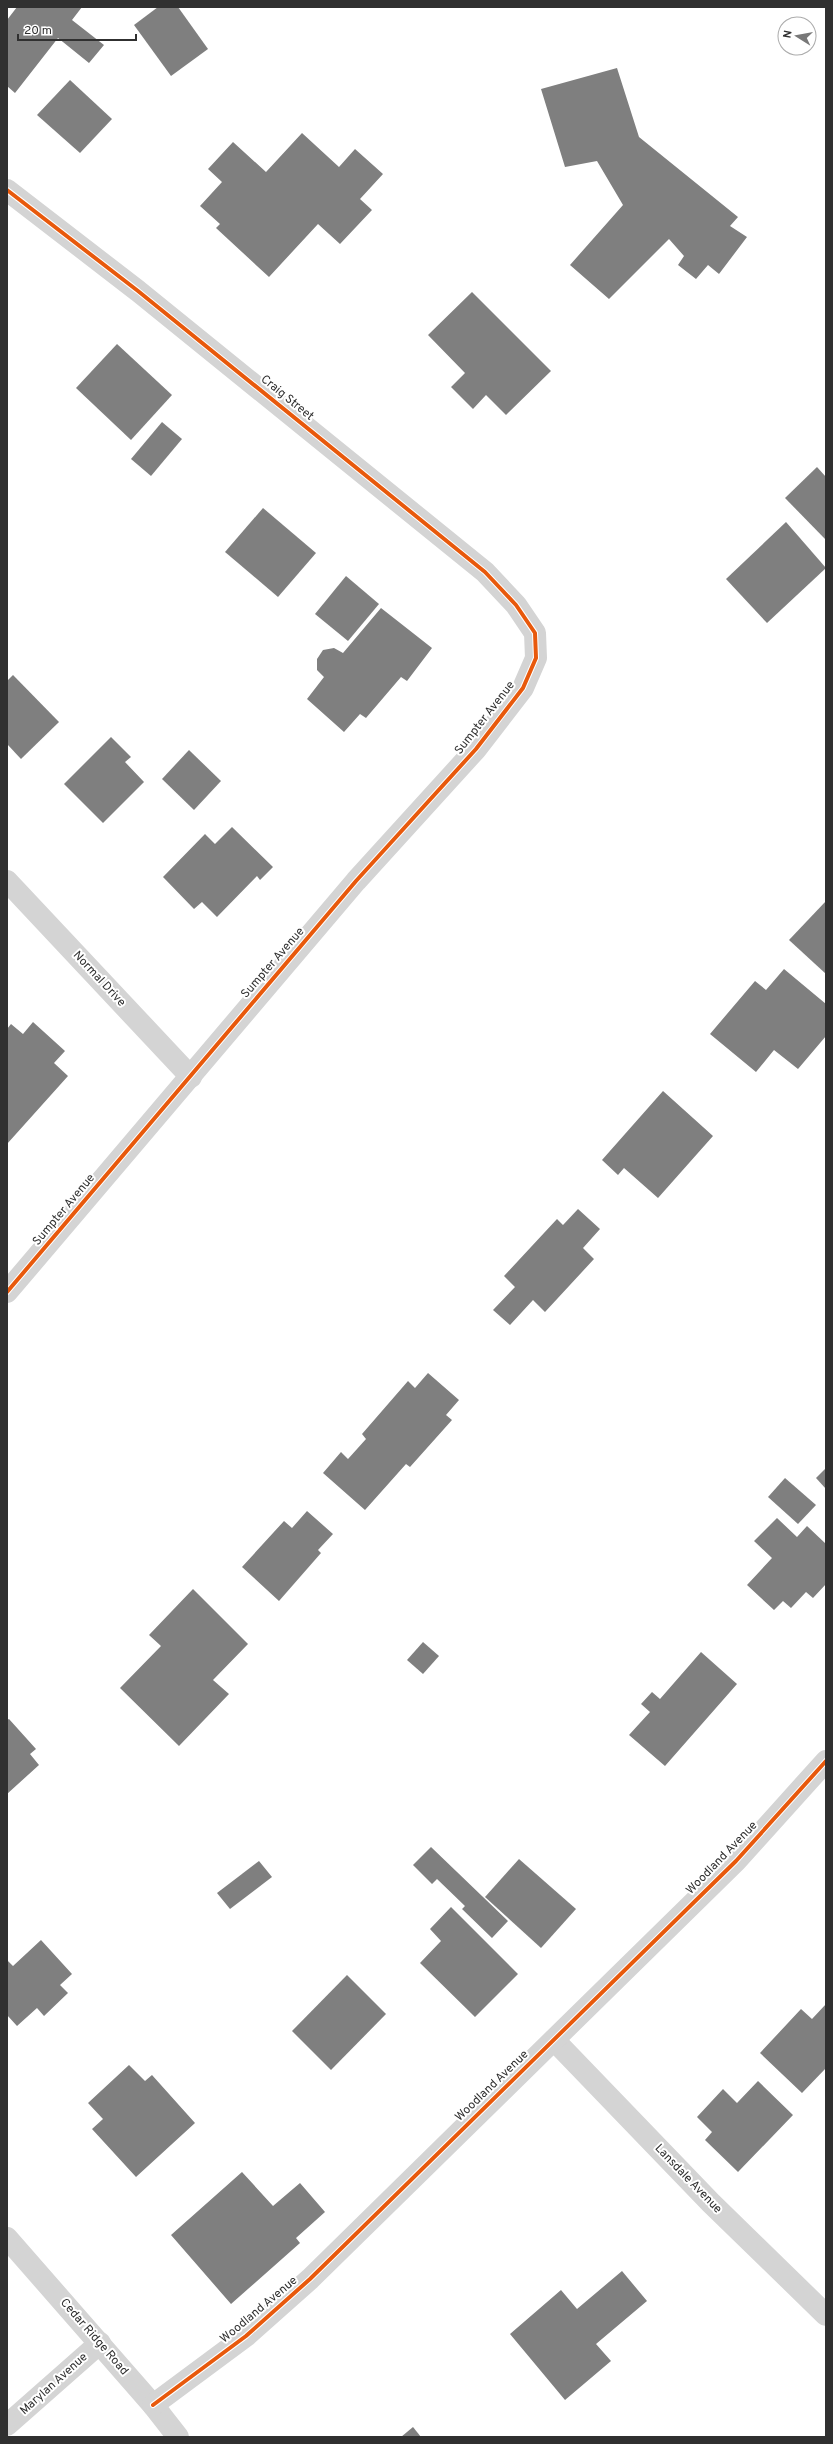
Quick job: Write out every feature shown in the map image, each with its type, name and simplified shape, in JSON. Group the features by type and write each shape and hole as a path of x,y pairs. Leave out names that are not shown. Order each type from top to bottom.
{"street":[{"name":"Craig Street","path":"7,190 138,291 485,572 516,605 533,628 536,638"},
{"name":"Sumpter Avenue","path":"7,1292 120,1156 191,1077 356,881 476,749 523,688 536,658 536,638"},
{"name":"Normal Drive","path":"7,881 191,1077"},
{"name":"Woodland Avenue","path":"153,2405 246,2336 310,2279 736,1861 826,1761"},
{"name":"Lansdale Avenue","path":"554,2040 711,2203 826,2315"},
{"name":"Cedar Ridge Road","path":"7,2238 100,2343 178,2437"},
{"name":"Marylan Avenue","path":"7,2426 100,2343"}],"building":[{"path":"17,7 82,7 72,20 104,45 89,63 58,38 15,93 7,86 7,20"},
{"path":"158,7 178,7 208,49 171,76 134,25"},
{"path":"617,68 639,137 738,217 730,226 747,237 719,274 708,265 696,279 678,265 684,256 669,239 609,299 570,265 623,205 597,161 565,167 541,89"},
{"path":"70,80 112,119 80,153 37,115"},
{"path":"302,133 339,167 355,149 383,174 360,199 372,210 340,244 318,224 269,277 216,228 220,224 200,206 222,182 208,169 233,142 266,172"},
{"path":"472,292 551,371 506,415 486,395 473,409 451,387 465,373 428,335"},
{"path":"117,344 172,395 131,440 76,388"},
{"path":"162,422 182,439 151,476 131,459"},
{"path":"817,467 826,477 826,540 785,498"},
{"path":"263,508 316,553 278,597 225,552"},
{"path":"786,522 826,568 767,623 726,579"},
{"path":"346,576 379,604 348,641 315,614"},
{"path":"381,608 432,648 407,681 401,677 366,718 360,714 344,732 307,699 324,677 317,670 317,659 323,650 334,648 343,653"},
{"path":"13,675 59,722 21,759 7,744 7,681"},
{"path":"111,737 131,757 125,762 144,782 103,823 64,784"},
{"path":"189,750 221,781 194,810 162,779"},
{"path":"232,827 273,867 260,880 257,876 217,917 202,902 194,909 163,877 205,834 215,844"},
{"path":"826,901 826,974 789,940"},
{"path":"784,969 826,1004 826,1036 798,1069 774,1050 756,1072 710,1034 755,981 766,990"},
{"path":"33,1022 65,1051 54,1063 68,1076 7,1144 7,1029 11,1024 23,1034"},
{"path":"663,1091 713,1136 658,1198 624,1168 618,1175 602,1160"},
{"path":"578,1209 600,1229 583,1248 594,1259 545,1312 533,1300 510,1325 493,1310 515,1287 504,1276 557,1219 563,1225"},
{"path":"428,1373 459,1400 446,1415 452,1420 410,1467 406,1464 365,1510 323,1473 341,1452 348,1459 366,1439 362,1434 408,1381 415,1388"},
{"path":"826,1468 826,1489 816,1478"},
{"path":"785,1478 816,1505 798,1524 768,1497"},
{"path":"307,1511 333,1534 318,1550 321,1553 279,1601 242,1567 284,1521 292,1528"},
{"path":"777,1518 797,1537 807,1526 826,1544 826,1584 813,1598 806,1592 791,1608 783,1601 774,1610 747,1585 772,1558 754,1541"},
{"path":"193,1589 248,1644 213,1680 229,1694 179,1746 120,1688 161,1646 149,1635"},
{"path":"423,1642 439,1656 423,1674 407,1660"},
{"path":"701,1652 737,1684 665,1766 629,1735 650,1712 641,1704 652,1692 660,1699"},
{"path":"9,1719 36,1749 30,1754 39,1765 7,1794 7,1720"},
{"path":"431,1847 508,1921 492,1938 462,1909 465,1906 437,1879 432,1884 413,1865"},
{"path":"519,1859 576,1909 541,1948 485,1897"},
{"path":"259,1861 272,1877 230,1909 217,1893"},
{"path":"451,1907 518,1974 475,2017 420,1963 441,1941 430,1929"},
{"path":"41,1940 72,1974 60,1985 68,1993 44,2016 37,2008 17,2026 7,2015 7,1960 13,1966"},
{"path":"347,1975 386,2014 331,2070 292,2031"},
{"path":"826,2004 826,2068 802,2093 760,2053 801,2009 812,2019"},
{"path":"129,2065 145,2081 152,2075 195,2123 136,2177 92,2129 103,2119 88,2103"},
{"path":"758,2081 793,2115 738,2172 705,2140 712,2132 697,2117 723,2089 737,2103"},
{"path":"242,2172 273,2206 300,2183 325,2212 296,2238 300,2243 231,2304 171,2235"},
{"path":"622,2271 647,2301 596,2344 611,2361 565,2400 510,2334 561,2290 577,2309"},
{"path":"413,2427 421,2437 401,2437"}],"cycle path":[{"path":"7,190 138,291 485,572 516,605 535,633 536,658 523,688 476,749 356,881 7,1292"},
{"path":"153,2405 246,2336 310,2279 736,1861 826,1761"}]}
